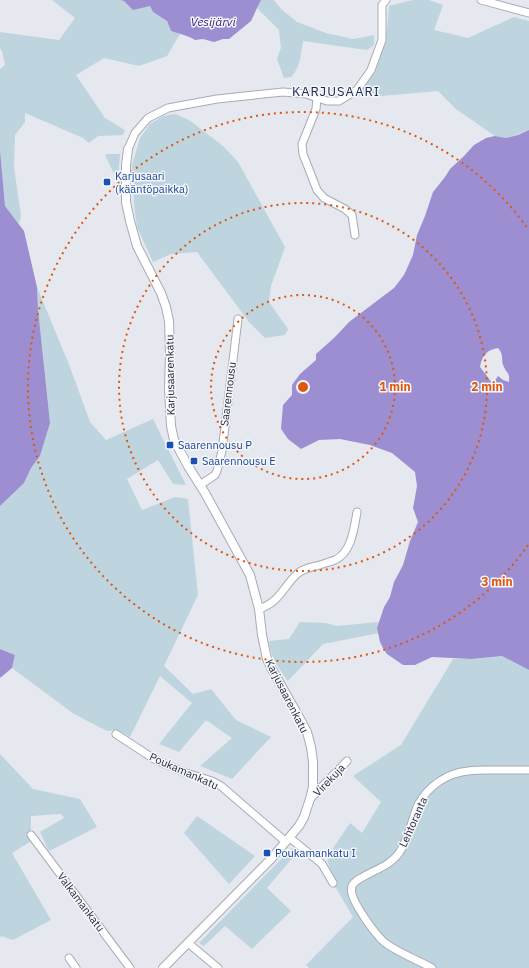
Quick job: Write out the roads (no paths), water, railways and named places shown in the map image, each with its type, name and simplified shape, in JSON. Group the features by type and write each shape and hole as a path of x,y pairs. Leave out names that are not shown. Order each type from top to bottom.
{"street":[{"name":"Karjusaarenkatu","path":"163,968 271,859 299,826 304,817 313,787 313,762 307,732 279,684 267,659 257,597 250,575 174,440 171,426 169,389 169,321 161,292 138,246 130,221 126,202 128,148 135,133 148,118 168,108 217,99 283,92 306,94 327,101 340,101 357,90 371,70 382,40 382,5 386,0"},
{"path":"481,0 529,13"},
{"path":"317,98 316,109 302,144 303,154 317,190 324,198 352,215 355,234"},
{"name":"Saarennousu","path":"200,485 215,475 222,450 238,318"},
{"path":"259,609 274,602 298,573 305,569 336,560 348,548 351,541 357,512"},
{"name":"Poukamankatu","path":"116,734 154,759 183,772 212,781 221,786 288,840 322,864 334,883"},
{"name":"Virekuja","path":"310,799 347,761"},
{"name":"Lehtoranta","path":"432,968 395,949 383,941 369,924 352,895 354,882 392,861 399,853 405,842 418,805 435,783 447,776 468,771 529,770"},
{"name":"Valkamankatu","path":"31,835 130,968"},
{"path":"188,944 218,968"},
{"path":"69,958 76,968"}],"water":[{"name":"Vesijärvi","path":"120,0 261,0 251,21 229,39 214,42 203,39 195,40 171,31 167,21 153,12 150,6 133,10 124,1"},
{"path":"529,130 529,670 502,656 471,659 432,657 415,665 403,665 387,654 380,642 377,628 384,607 390,597 394,582 403,565 410,541 418,522 413,508 417,486 415,472 392,453 370,445 340,439 319,440 301,449 288,439 281,429 283,405 292,395 292,385 300,374 316,360 316,354 349,322 394,288 404,275 413,255 417,235 433,192 450,169 474,145 486,138 495,136 506,138","holes":["498,348 503,365 509,375 509,382 498,376 493,384 480,367 485,354 490,350"]},
{"path":"0,150 5,206 24,231 37,287 50,423 40,456 31,468 24,483 0,506"},
{"path":"0,649 15,655 12,668 0,678"}],"place":[{"name":"Karjusaari (kääntöpaikka)","path":"107,182"},
{"name":"Saarennousu P","path":"170,445"},
{"name":"Saarennousu E","path":"194,461"},
{"name":"Poukamankatu I","path":"267,853"}],"district":[{"name":"KARJUSAARI","path":"336,91"}]}
